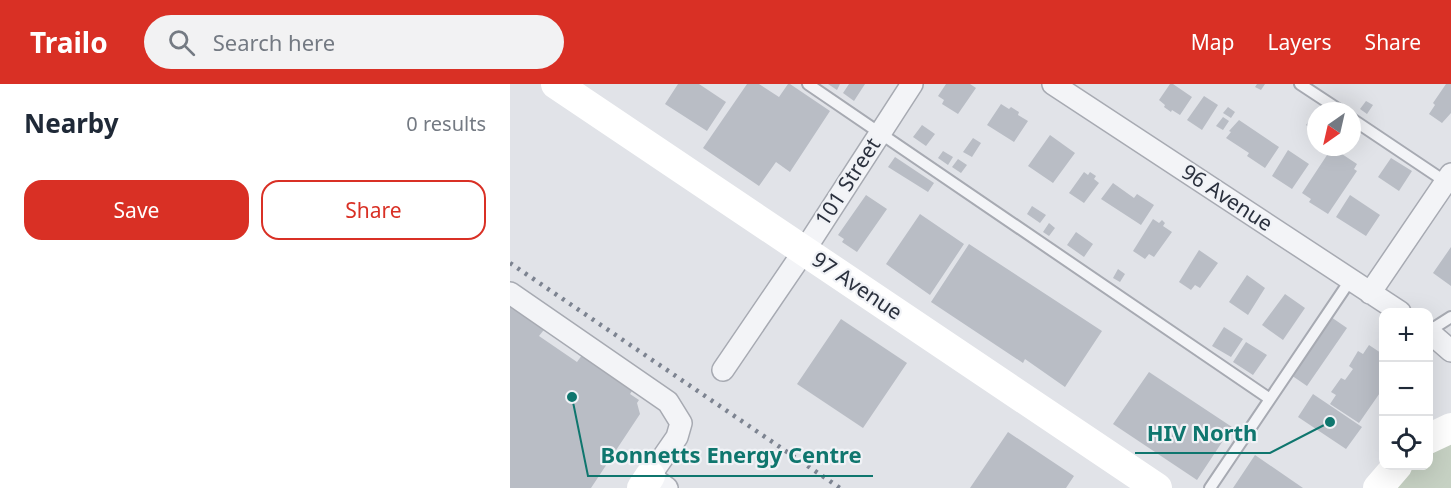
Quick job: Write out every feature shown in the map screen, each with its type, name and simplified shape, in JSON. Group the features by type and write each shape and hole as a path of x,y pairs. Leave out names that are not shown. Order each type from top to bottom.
{"street":[{"name":"97 Avenue","path":"556,84 1157,488"},
{"name":"101 Street","path":"723,370 804,251 912,84"},
{"name":"96 Avenue","path":"1053,84 1394,308"},
{"path":"1370,293 1449,180"},
{"path":"510,293 668,402 681,423 677,437 653,484"},
{"path":"1433,335 1451,351"},
{"path":"1433,437 1451,428"},
{"path":"1378,488 1392,470"}],"lane":[{"path":"808,84 1269,399"},
{"path":"1300,84 1327,102"},
{"path":"1361,125 1449,180"},
{"path":"1210,488 1351,279"},
{"path":"1433,328 1451,317"}],"green space":[{"path":"1451,428 1451,488 1378,488 1394,470 1433,470 1433,437"}],"building":[{"path":"678,84 699,84 726,102 707,131 665,104"},
{"path":"747,84 759,84 779,97 790,84 830,111 790,172 776,162 759,186 703,148"},
{"path":"828,84 840,84 837,90"},
{"path":"849,84 865,84 854,101 843,93"},
{"path":"946,84 970,84 976,88 958,114 942,104 944,100 938,96"},
{"path":"1170,84 1192,97 1180,115 1164,107 1165,105 1159,100"},
{"path":"1257,84 1265,84 1261,90 1255,87"},
{"path":"1446,84 1451,84 1451,113 1442,123 1429,114 1435,105 1433,103"},
{"path":"1204,96 1218,105 1202,130 1187,120"},
{"path":"1366,101 1373,105 1367,114 1361,108"},
{"path":"1001,104 1019,112 1018,115 1028,121 1014,142 987,125"},
{"path":"1228,107 1235,112 1231,118 1223,113"},
{"path":"1223,117 1229,121 1223,130 1216,126"},
{"path":"1239,120 1279,147 1265,168 1247,156 1249,153 1226,138"},
{"path":"922,125 935,134 926,146 913,137"},
{"path":"1050,135 1075,153 1053,183 1028,166"},
{"path":"973,138 981,143 972,157 963,152"},
{"path":"1288,150 1309,164 1292,189 1272,176"},
{"path":"943,151 953,157 948,165 938,158"},
{"path":"1326,156 1345,156 1357,164 1354,169 1357,171 1328,214 1309,202 1311,199 1302,193"},
{"path":"895,157 934,183 928,192 888,167"},
{"path":"1391,158 1412,171 1399,191 1378,177"},
{"path":"958,159 967,165 961,173 952,167"},
{"path":"1084,172 1088,175 1090,172 1096,176 1094,179 1099,183 1084,203 1069,193"},
{"path":"1113,183 1134,198 1137,194 1154,205 1141,225 1101,199"},
{"path":"866,195 887,209 857,252 842,242 844,239 838,235"},
{"path":"1350,195 1380,215 1366,236 1336,217"},
{"path":"1032,206 1046,215 1040,223 1027,214"},
{"path":"920,214 964,244 930,295 886,264"},
{"path":"1153,219 1159,223 1162,220 1165,223 1163,226 1172,232 1154,257 1149,254 1145,259 1133,251"},
{"path":"1049,223 1055,228 1049,236 1043,232"},
{"path":"1076,232 1093,244 1084,257 1067,245"},
{"path":"969,244 1102,331 1065,387 1025,359 1023,363 931,302"},
{"path":"1451,247 1451,286 1433,273"},
{"path":"1199,250 1218,263 1200,288 1195,285 1191,290 1179,282"},
{"path":"1118,269 1125,274 1120,282 1113,278"},
{"path":"1247,275 1265,288 1248,315 1229,302"},
{"path":"1285,294 1305,308 1283,340 1262,325"},
{"path":"510,301 547,326 539,336 577,362 585,351 636,385 630,394 639,400 637,403 640,414 591,488 510,488"},
{"path":"1331,317 1347,328 1307,386 1291,375"},
{"path":"841,319 907,363 863,428 797,384"},
{"path":"1224,327 1243,339 1231,357 1212,346"},
{"path":"1246,342 1267,355 1253,375 1233,362"},
{"path":"1369,345 1379,352 1379,394 1359,423 1330,404 1336,395 1331,392 1341,378 1345,380 1353,369 1349,366 1358,351 1363,354"},
{"path":"1149,372 1232,427 1197,480 1113,424"},
{"path":"1313,394 1362,427 1346,449 1298,417"},
{"path":"1008,432 1074,476 1066,488 970,488"},
{"path":"1255,455 1303,488 1233,488"}],"railway":[{"path":"510,263 840,488"}],"place":[{"name":"Bonnetts Energy Centre","path":"572,397"},
{"name":"HIV North","path":"1330,422"}]}
